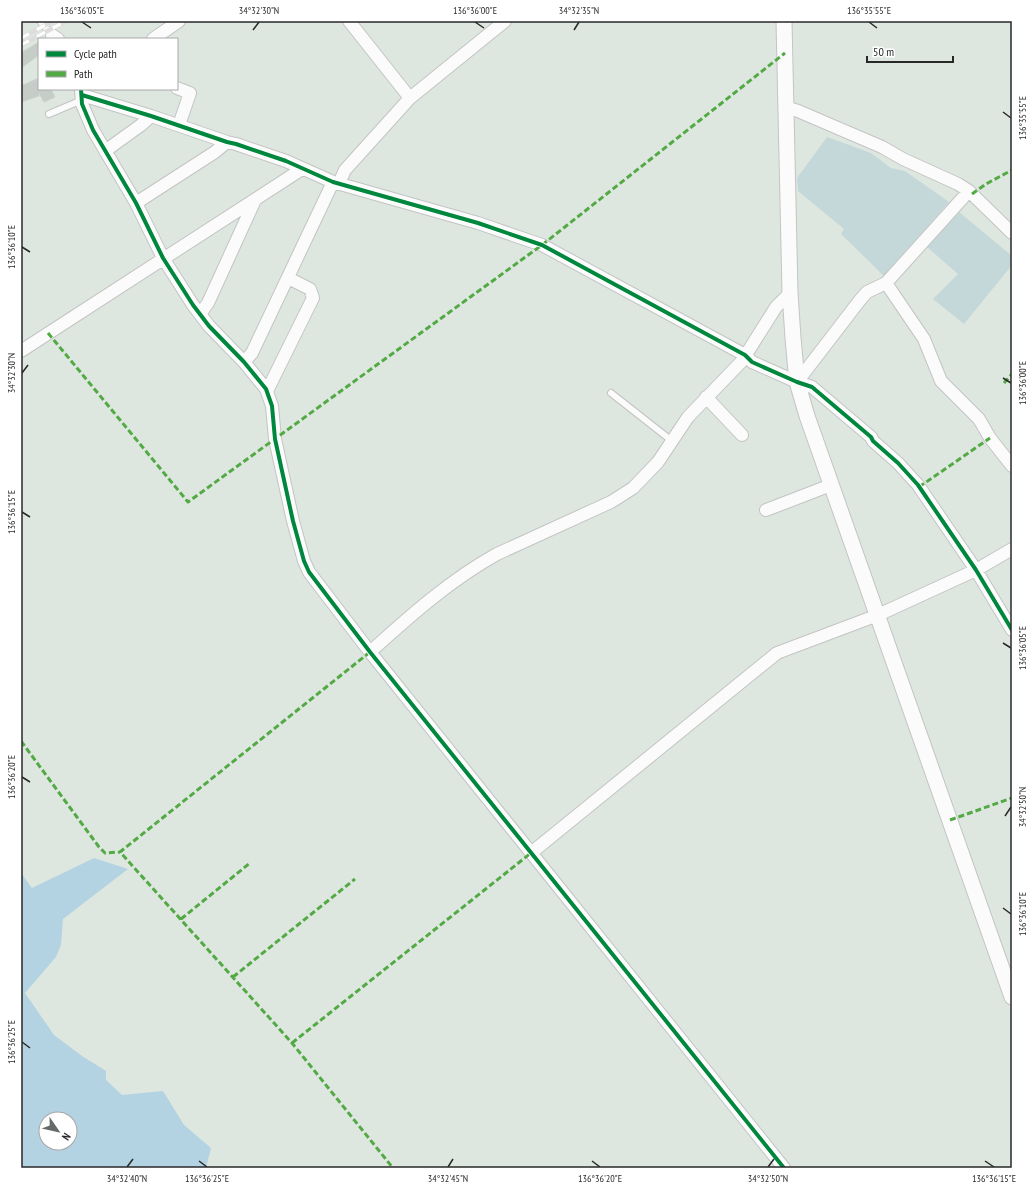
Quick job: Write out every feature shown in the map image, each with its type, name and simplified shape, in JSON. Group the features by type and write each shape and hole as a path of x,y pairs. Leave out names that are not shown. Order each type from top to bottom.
{"street":[{"path":"154,38 179,21"},
{"path":"349,21 410,98"},
{"path":"244,362 252,353 336,182 345,170 410,98 504,21"},
{"path":"784,21 790,293 797,382 831,485 1012,997"},
{"path":"178,88 190,92 178,125"},
{"path":"784,1168 370,652 308,572 292,521 275,439 272,406 267,391 244,362 209,326 163,258 136,203 105,152 87,116 82,104 84,93 286,161 336,182 478,223 542,245 745,355 752,362 812,387 871,437 873,441 898,463 918,485 976,570 1012,630"},
{"path":"785,107 798,111 882,147 903,159 958,184 969,191 1012,233"},
{"path":"105,152 151,116"},
{"path":"136,203 215,152 227,142"},
{"path":"21,351 302,168"},
{"path":"797,382 867,292 886,283 969,191"},
{"path":"200,314 208,303 255,200"},
{"path":"267,391 313,298 310,289 288,278"},
{"path":"886,283 924,339 941,381 979,419 990,438 1012,466"},
{"path":"370,652 445,587 484,561 611,502 633,488 651,470 688,418 742,361 776,308 790,293"},
{"path":"706,398 742,435"},
{"path":"766,510 831,485"},
{"path":"531,853 778,653 878,615 976,570 1012,549"}],"lane":[{"path":"40,21 55,37"},
{"path":"49,114 84,93"},
{"path":"611,393 672,441"}],"shaded area":[{"path":"827,137 871,153 891,168 905,171 949,202 884,276 841,234 844,229 798,191 797,178"},
{"path":"959,212 1012,256 1012,265 964,324 933,299 958,274 927,247"},
{"path":"94,858 128,869 63,919 61,945 56,957 25,993 54,1035 82,1056 106,1071 106,1080 122,1095 163,1091 184,1125 211,1148 206,1168 21,1168 21,873 32,888"}],"building":[{"path":"38,43 38,56 21,68 21,53"},
{"path":"38,78 38,90 52,90 55,97 44,102 39,93 39,96 21,102 21,86"}],"railway":[{"path":"21,38 53,21"},
{"path":"21,45 66,21"}],"marked path":[{"path":"48,333 188,502 542,245 785,53"},
{"path":"972,194 986,184 1012,170"},
{"path":"1004,383 1012,374"},
{"path":"919,487 990,438"},
{"path":"370,652 120,852 292,1043 393,1168"},
{"path":"21,741 99,847 105,853 120,852"},
{"path":"950,820 1012,798"},
{"path":"292,1043 531,853"},
{"path":"181,919 250,863"},
{"path":"233,977 355,879"}],"cycle path":[{"path":"81,90 82,104 93,130 136,203 163,258 193,305 209,326 244,362 266,389 272,406 275,439 293,521 304,561 309,572 370,652 784,1168"},
{"path":"82,95 151,116 286,161 333,182 478,223 542,245 745,355 752,362 812,387 871,437 873,441 898,463 918,485 976,570 1012,630"}]}
